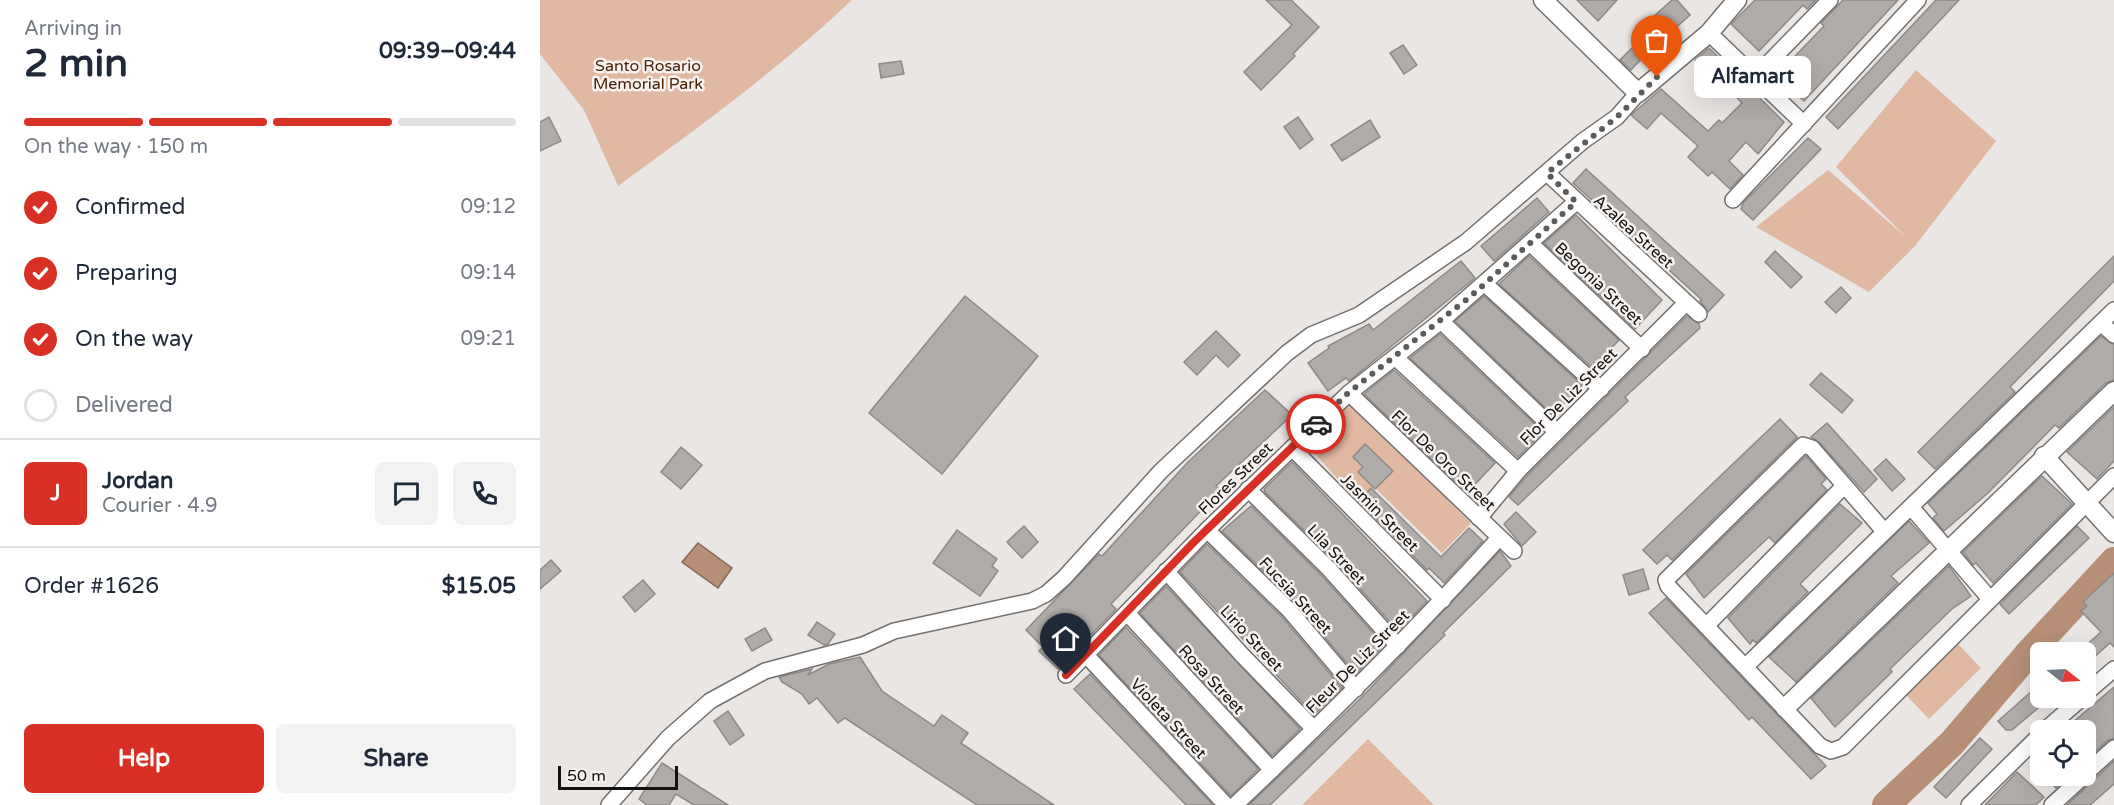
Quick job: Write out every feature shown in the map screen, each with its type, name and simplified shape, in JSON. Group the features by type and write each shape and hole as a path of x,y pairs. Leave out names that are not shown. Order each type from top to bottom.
{"street":[{"path":"1543,0 1638,93"},
{"path":"609,805 668,738 710,700 765,671 863,645 894,632 1032,601 1046,594 1072,570 1169,464 1287,353 1311,335 1359,315 1466,242 1617,117 1638,93 1709,33 1737,0"},
{"path":"1754,78 1830,0"},
{"path":"1733,200 1918,0"},
{"path":"1709,33 1804,124"},
{"name":"Azalea Street","path":"1547,173 1699,314"},
{"name":"Flores Street","path":"1066,675 1248,489 1348,393 1441,321 1576,202"},
{"name":"Begonia Street","path":"1531,244 1642,349"},
{"path":"1485,284 1601,389"},
{"name":"Flor De Liz Street","path":"1479,518 1518,471 1686,303"},
{"path":"1746,666 2114,310"},
{"path":"1441,321 1557,432"},
{"path":"2101,323 2114,335"},
{"path":"1395,357 1518,471"},
{"path":"1785,708 2114,391"},
{"name":"Flor De Oro Street","path":"1348,393 1514,551"},
{"path":"1884,531 1812,448 1803,445 1666,580 1668,586 1820,746 1831,751 1843,747 2114,476"},
{"name":"Jasmin Street","path":"1292,448 1443,600"},
{"path":"2044,456 2114,533"},
{"path":"1706,626 1844,486"},
{"name":"Lila Street","path":"1248,489 1329,569 1398,646"},
{"path":"1911,507 1947,552 1990,599"},
{"name":"Fucsia Street","path":"1207,530 1289,610 1356,689"},
{"name":"Fleur De Liz Street","path":"1234,805 1356,689 1443,600 1499,538"},
{"name":"Lirio Street","path":"1166,571 1242,655 1314,729"},
{"name":"Rosa Street","path":"1127,613 1272,770"},
{"name":"Violeta Street","path":"1087,656 1226,805"},
{"path":"2096,685 2114,669"},
{"path":"2056,720 2070,708"},
{"path":"1969,805 2030,745"},
{"path":"2096,764 2114,748"},
{"path":"2052,805 2072,786"}],"green space":[{"name":"Santo Rosario Memorial Park","path":"540,0 852,0 767,74 618,186 584,110 540,54"},
{"path":"1916,70 1996,141 1915,246 1869,292 1756,227 1828,170 1906,237 1836,167"},
{"path":"1349,402 1471,523 1442,553 1373,486 1358,502 1302,439"},
{"path":"1957,643 1981,668 1929,719 1905,694"},
{"path":"1368,739 1434,805 1302,805"}],"shaded area":[{"path":"698,543 732,568 718,588 682,562"}],"building":[{"path":"1266,0 1291,0 1319,27 1293,54 1295,56 1261,90 1244,72 1292,25"},
{"path":"1577,0 1617,0 1598,21"},
{"path":"1672,0 1677,0 1690,15 1668,35 1652,18"},
{"path":"1755,0 1816,0 1807,9 1803,5 1759,51 1731,24"},
{"path":"1843,0 1898,0 1804,101 1776,76 1824,26 1821,23"},
{"path":"1936,0 1959,0 1838,129 1826,117"},
{"path":"1637,43 1647,53 1631,70 1620,60"},
{"path":"1403,45 1417,65 1404,74 1390,53"},
{"path":"1709,48 1784,122 1758,154 1746,142 1729,161 1743,175 1730,189 1712,172 1708,176 1688,157 1698,146 1661,113 1647,129 1631,115 1661,89 1708,131 1719,120 1722,123 1742,103 1708,68 1705,70 1695,60"},
{"path":"901,61 904,74 881,78 879,64"},
{"path":"549,117 561,141 540,151 540,122"},
{"path":"1298,117 1313,139 1300,149 1284,127"},
{"path":"1370,120 1380,137 1342,161 1331,145"},
{"path":"1808,138 1821,149 1753,220 1741,209 1743,203"},
{"path":"1586,169 1724,295 1708,312 1700,301 1702,300 1573,183"},
{"path":"1537,198 1549,212 1494,261 1481,246"},
{"path":"1576,215 1662,300 1635,329 1544,243"},
{"path":"1775,251 1802,277 1791,288 1765,262"},
{"path":"1529,256 1619,340 1601,359 1604,361 1595,370 1499,284"},
{"path":"2114,256 2114,281 2010,387 2015,392 1935,469 1918,452"},
{"path":"1461,261 1475,278 1349,381 1346,378 1328,391 1308,363 1329,348 1328,346 1369,324 1373,330"},
{"path":"1841,287 1851,298 1836,313 1825,302"},
{"path":"965,296 1038,356 942,474 869,413"},
{"path":"1484,296 1582,385 1553,415 1455,321"},
{"path":"1687,316 1699,324 1700,328 1625,397 1628,401 1518,505 1509,497 1525,478"},
{"path":"1216,331 1240,355 1228,367 1216,355 1197,375 1184,362"},
{"path":"1440,334 1540,429 1536,432 1539,436 1518,457 1410,358"},
{"path":"2101,336 2114,345 2114,380 2106,383 2059,428 2055,425 1988,493 1944,531 1933,518 1937,514 1928,503"},
{"path":"1394,370 1495,463 1467,493 1364,394"},
{"path":"1821,373 1853,400 1842,413 1810,385"},
{"path":"1265,390 1292,415 1216,486 1221,490 1111,604 1116,609 1058,669 1039,651 1043,647 1026,630 1099,554 1102,556 1188,462"},
{"path":"2114,407 2114,461 2097,479 2067,452"},
{"path":"1780,419 1797,437 1672,560 1667,555 1657,564 1643,550"},
{"path":"1827,423 1877,479 1864,492 1819,442 1811,437"},
{"path":"1365,444 1393,471 1375,489 1358,472 1363,467 1353,457"},
{"path":"681,447 702,465 681,489 661,472"},
{"path":"1806,456 1826,479 1821,484 1827,490 1775,543 1769,537 1704,598 1686,574"},
{"path":"1886,459 1905,479 1892,491 1874,470"},
{"path":"1292,462 1427,601 1398,631 1336,562 1265,492 1264,489"},
{"path":"2042,476 2072,504 1993,583 1976,563 1973,565 1963,552"},
{"path":"1371,488 1441,557 1469,528 1483,541 1444,583 1429,568 1427,570 1359,501"},
{"path":"1840,504 1862,523 1800,584 1808,592 1756,643 1753,640 1750,644 1728,618"},
{"path":"1251,506 1322,576 1384,645 1356,674 1296,603 1222,531"},
{"path":"1516,512 1536,532 1522,546 1504,524"},
{"path":"1909,521 1929,543 1891,576 1898,583 1796,682 1769,657"},
{"path":"1024,526 1038,542 1022,558 1007,542"},
{"path":"2077,526 2089,538 2009,614 2000,604"},
{"path":"957,530 997,559 992,566 998,571 980,596 933,563"},
{"path":"1207,544 1282,617 1342,688 1314,715 1180,572"},
{"path":"1500,551 1511,566 1443,633 1445,635 1270,805 1249,805 1363,696"},
{"path":"551,560 561,571 540,589 540,570"},
{"path":"1949,566 1971,596 1952,609 1835,727 1811,698"},
{"path":"1643,569 1649,589 1629,595 1623,575"},
{"path":"2114,573 2114,647 2110,643 2096,655 2096,642 2090,642 2101,632 2081,611 2087,606 2083,602"},
{"path":"643,580 655,594 635,612 623,597"},
{"path":"1166,586 1300,729 1272,756 1140,613"},
{"path":"1666,598 1826,766 1811,779 1752,717 1749,720 1649,613"},
{"path":"817,622 835,634 828,644 824,645 808,635"},
{"path":"1126,627 1258,769 1231,796 1099,655"},
{"path":"765,628 772,640 752,651 745,639"},
{"path":"860,657 882,691 934,726 942,715 968,733 961,743 1054,805 977,805 845,718 838,723 817,698 809,704 802,694 782,682 779,677 812,669 808,675 829,664"},
{"path":"1090,674 1213,805 1186,805 1074,689"},
{"path":"2114,687 2114,738 2096,751 2096,720 2076,720 2090,708 2096,708 2096,702"},
{"path":"2030,693 2030,708 2038,708 2012,730 2006,730 1998,721"},
{"path":"728,711 744,735 730,745 714,721"},
{"path":"1980,738 1992,749 1946,798 1934,787"},
{"path":"2114,761 2114,784 2090,805 2067,805 2087,786 2096,786 2096,778"},
{"path":"662,763 728,805 694,805 676,794 669,805 647,805 639,799"},
{"path":"2017,772 2044,797 2036,805 1985,805"}],"waterway":[{"path":"1886,805 1952,743 2028,654 2114,561"}],"way so far":[{"path":"1316,424 1348,393 1471,296 1576,202 1547,173 1583,141 1617,117 1638,93 1657,77"}],"place":[{"name":"Alfamart","path":"1657,77"}],"route":[{"path":"1066,675 1087,656 1193,543 1316,424"}]}
